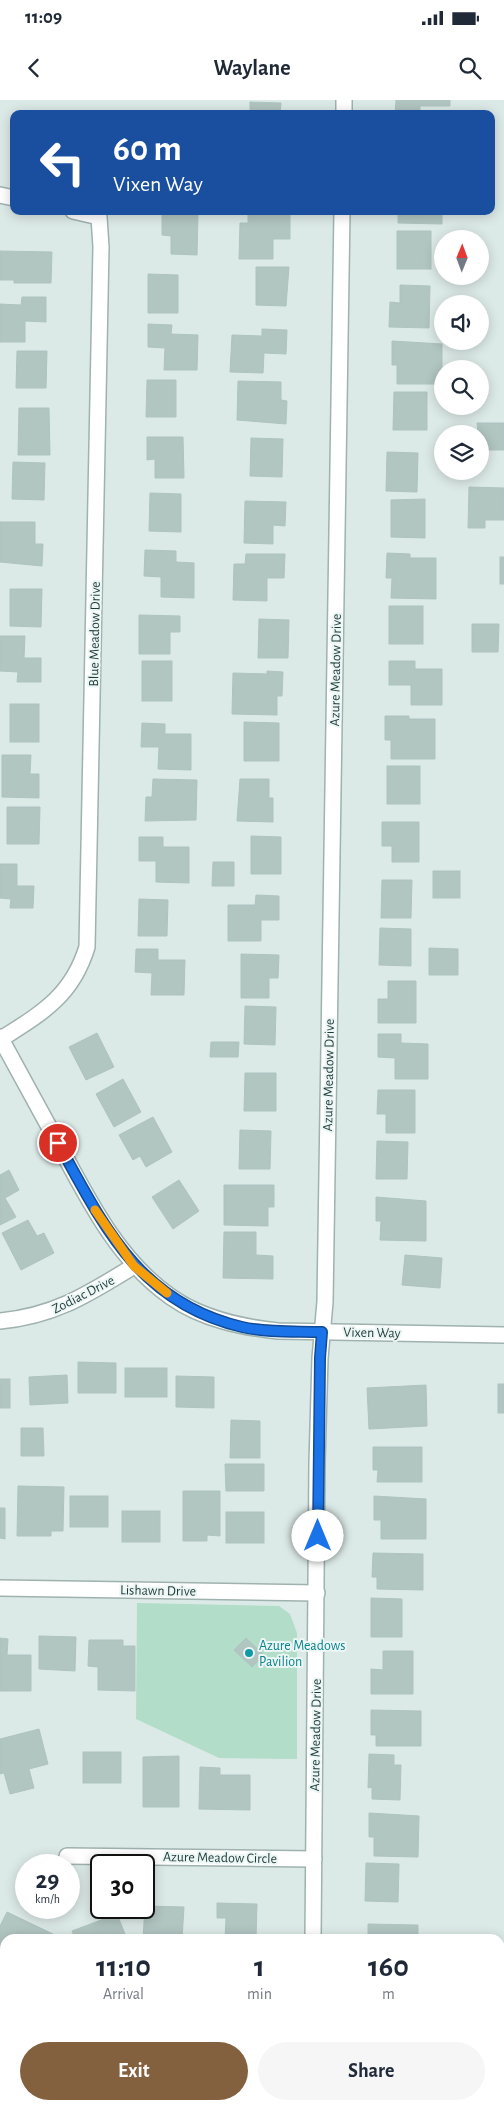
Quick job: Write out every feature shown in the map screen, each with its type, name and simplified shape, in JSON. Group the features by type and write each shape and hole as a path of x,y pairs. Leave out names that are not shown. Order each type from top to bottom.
{"street":[{"name":"Blue Meadow Drive","path":"0,1038 56,1002 73,982 87,947 101,247 99,217 90,215"},
{"name":"Azure Meadow Drive","path":"313,1934 319,1368 325,1292 342,215"},
{"name":"Vixen Way","path":"0,1038 86,1195 134,1266 172,1298 211,1317 243,1327 278,1331 504,1335"},
{"name":"Zodiac Drive","path":"0,1321 29,1318 67,1305 134,1266"},
{"name":"Lishawn Drive","path":"0,1588 317,1593"},
{"name":"Azure Meadow Circle","path":"80,1856 314,1859"}],"green space":[{"path":"137,1603 279,1606 290,1614 297,1633 297,1759 219,1758 136,1719"}],"building":[{"path":"396,100 450,100 450,106 420,106 420,110 395,110"},
{"path":"250,102 281,103 280,110 250,110"},
{"path":"162,215 198,215 197,255 171,254 171,236 162,235"},
{"path":"248,215 290,215 290,239 273,239 273,259 239,259 240,223 248,223"},
{"path":"398,215 442,215 442,224 398,223"},
{"path":"397,231 431,231 431,269 397,269"},
{"path":"0,251 52,252 51,283 14,283 14,280 0,280"},
{"path":"256,267 289,267 286,306 256,305"},
{"path":"148,274 178,275 178,313 148,313"},
{"path":"400,285 430,286 429,328 389,327 390,302 400,303"},
{"path":"22,297 46,297 46,322 25,321 25,342 0,342 0,304 21,305"},
{"path":"148,324 172,325 171,334 198,335 197,370 164,370 165,348 148,347"},
{"path":"262,329 287,330 286,354 264,353 263,373 230,372 232,335 262,336"},
{"path":"392,341 434,344 434,350 442,350 442,360 434,360 434,384 397,384 397,365 392,365"},
{"path":"17,351 47,351 46,388 16,388"},
{"path":"147,380 176,380 176,417 146,417"},
{"path":"238,381 281,382 281,400 287,401 286,424 237,420"},
{"path":"394,392 427,392 427,430 393,430"},
{"path":"19,408 49,408 50,455 18,455"},
{"path":"477,423 504,423 504,450 489,450 489,425 477,425"},
{"path":"147,437 183,437 184,478 155,478 155,459 147,460"},
{"path":"251,438 283,439 282,477 250,476"},
{"path":"387,452 418,453 417,492 386,491"},
{"path":"13,462 45,463 44,500 12,499"},
{"path":"469,487 504,488 504,520 485,520 485,528 468,528"},
{"path":"150,493 181,494 181,532 149,531"},
{"path":"425,499 425,538 391,537 391,500"},
{"path":"245,501 286,502 285,526 273,525 273,544 244,543"},
{"path":"0,522 35,522 35,544 43,544 42,566 0,562"},
{"path":"145,550 176,551 176,562 194,563 194,598 161,597 161,577 144,576"},
{"path":"387,553 410,554 410,558 436,558 436,599 391,598 392,578 386,578"},
{"path":"246,554 285,554 284,578 267,578 267,601 233,600 234,564 245,564"},
{"path":"500,557 504,557 504,584 500,584"},
{"path":"10,589 42,589 41,627 10,626"},
{"path":"389,606 423,606 423,644 389,644"},
{"path":"139,615 180,616 180,632 170,632 170,654 139,654"},
{"path":"259,619 289,620 288,658 258,658"},
{"path":"472,624 499,624 498,652 472,652"},
{"path":"0,636 25,636 24,658 41,658 41,682 17,682 18,672 0,671"},
{"path":"142,661 172,661 172,701 142,701"},
{"path":"389,661 415,661 415,669 442,669 442,705 411,705 411,685 389,685"},
{"path":"267,671 283,672 282,696 277,696 277,715 232,714 233,673 267,674"},
{"path":"10,704 39,704 39,742 10,742"},
{"path":"385,716 409,716 409,719 435,719 435,759 391,759 391,740 385,740"},
{"path":"244,722 279,723 279,761 244,761"},
{"path":"142,723 165,724 165,734 191,734 191,770 158,769 159,747 141,747"},
{"path":"2,755 31,755 30,774 39,774 39,798 2,797"},
{"path":"387,766 420,766 420,804 387,804"},
{"path":"153,779 197,780 196,820 145,821 146,797 152,797"},
{"path":"240,779 269,779 269,798 273,798 273,822 237,821"},
{"path":"7,807 40,807 39,844 7,844"},
{"path":"382,822 419,822 419,862 392,862 392,846 382,846"},
{"path":"251,836 281,837 281,874 251,874"},
{"path":"139,837 163,837 163,847 189,847 189,883 156,882 156,861 139,861"},
{"path":"213,862 234,862 234,886 212,886"},
{"path":"0,864 17,864 17,886 34,886 33,908 10,908 11,899 0,898"},
{"path":"433,871 460,871 460,898 433,898"},
{"path":"382,880 412,880 411,918 381,918"},
{"path":"256,895 279,896 279,920 261,920 261,941 228,941 228,905 255,905"},
{"path":"139,899 168,900 167,936 138,936"},
{"path":"380,928 411,929 411,966 379,965"},
{"path":"429,948 458,949 458,975 429,975"},
{"path":"136,949 158,949 158,960 185,960 184,995 151,995 152,973 135,972"},
{"path":"241,954 279,955 278,978 269,978 269,998 241,998"},
{"path":"388,981 416,981 416,1023 378,1023 378,999 388,999"},
{"path":"245,1006 276,1007 275,1045 244,1044"},
{"path":"97,1033 114,1067 86,1080 69,1047"},
{"path":"378,1034 401,1034 401,1043 428,1044 428,1079 395,1079 395,1058 378,1057"},
{"path":"211,1042 239,1042 238,1057 210,1057"},
{"path":"245,1073 276,1073 276,1111 244,1111"},
{"path":"123,1079 141,1112 114,1127 96,1094"},
{"path":"378,1090 415,1090 415,1133 386,1133 386,1114 377,1114"},
{"path":"153,1117 172,1152 146,1167 140,1156 133,1160 119,1135"},
{"path":"240,1130 271,1131 270,1169 239,1169"},
{"path":"377,1141 408,1142 407,1179 376,1179"},
{"path":"9,1170 19,1190 5,1198 16,1217 0,1225 0,1175"},
{"path":"179,1180 199,1211 173,1229 152,1197"},
{"path":"224,1185 274,1185 274,1207 268,1207 268,1226 224,1225"},
{"path":"376,1197 426,1201 426,1241 380,1240 381,1221 376,1221"},
{"path":"28,1220 37,1236 44,1233 54,1253 21,1270 2,1233"},
{"path":"224,1232 256,1232 256,1255 273,1256 273,1279 223,1278"},
{"path":"405,1255 442,1258 440,1288 402,1285"},
{"path":"78,1362 116,1363 116,1393 78,1393"},
{"path":"125,1368 167,1368 167,1397 125,1397"},
{"path":"67,1375 68,1403 30,1405 29,1377"},
{"path":"176,1376 214,1377 214,1408 176,1407"},
{"path":"0,1379 10,1379 10,1408 0,1408"},
{"path":"498,1384 504,1384 504,1413 498,1413"},
{"path":"426,1385 427,1426 369,1429 367,1388"},
{"path":"231,1420 260,1421 260,1458 230,1458"},
{"path":"21,1428 43,1428 44,1456 21,1456"},
{"path":"373,1447 422,1447 422,1482 377,1482 378,1470 373,1470"},
{"path":"225,1464 264,1464 264,1491 226,1491"},
{"path":"18,1486 64,1487 63,1531 51,1531 51,1536 17,1536"},
{"path":"183,1491 220,1491 220,1536 207,1535 207,1541 183,1541"},
{"path":"70,1496 108,1496 108,1527 70,1527"},
{"path":"374,1496 426,1499 426,1539 381,1539 381,1520 374,1520"},
{"path":"0,1508 5,1508 5,1539 0,1538"},
{"path":"122,1511 160,1511 160,1542 122,1542"},
{"path":"226,1512 264,1512 264,1543 226,1543"},
{"path":"373,1553 423,1554 423,1590 377,1589 377,1577 372,1577"},
{"path":"371,1598 402,1599 402,1637 371,1637"},
{"path":"39,1636 76,1637 75,1671 39,1669"},
{"path":"0,1638 8,1639 7,1655 31,1655 31,1691 0,1691"},
{"name":"Azure Meadows Pavilion","path":"246,1638 264,1655 252,1667 234,1650"},
{"path":"89,1640 123,1640 123,1646 135,1646 135,1691 98,1690 98,1667 88,1666"},
{"path":"383,1651 413,1651 413,1694 371,1694 371,1669 383,1670"},
{"path":"371,1710 421,1711 421,1746 376,1746 376,1735 371,1735"},
{"path":"39,1729 48,1764 29,1769 34,1788 10,1794 4,1773 0,1774 0,1739"},
{"path":"83,1752 121,1752 121,1783 83,1783"},
{"path":"369,1754 394,1755 394,1765 401,1765 400,1800 372,1799 372,1787 368,1788"},
{"path":"179,1756 179,1807 143,1807 143,1757"},
{"path":"200,1767 220,1768 220,1775 250,1775 250,1810 199,1809"},
{"path":"369,1813 419,1816 418,1857 374,1856 374,1837 369,1837"},
{"path":"366,1863 399,1864 398,1902 365,1901"},
{"path":"217,1903 257,1904 256,1934 225,1934 226,1918 217,1918"},
{"path":"155,1906 184,1907 182,1934 143,1934 144,1919 155,1919"},
{"path":"7,1912 15,1916 15,1919 22,1919 53,1934 0,1934 0,1926"},
{"path":"104,1919 119,1919 125,1934 73,1934 72,1931"},
{"path":"368,1924 418,1925 418,1934 368,1934"}],"slow traffic":[{"path":"95,1210 134,1266 167,1293"}],"place":[{"name":"Azure Meadows Pavilion","path":"249,1653"}],"route":[{"path":"58,1143 86,1195 134,1266 172,1298 211,1317 243,1327 278,1331 322,1332 317,1463 318,1536"}]}
